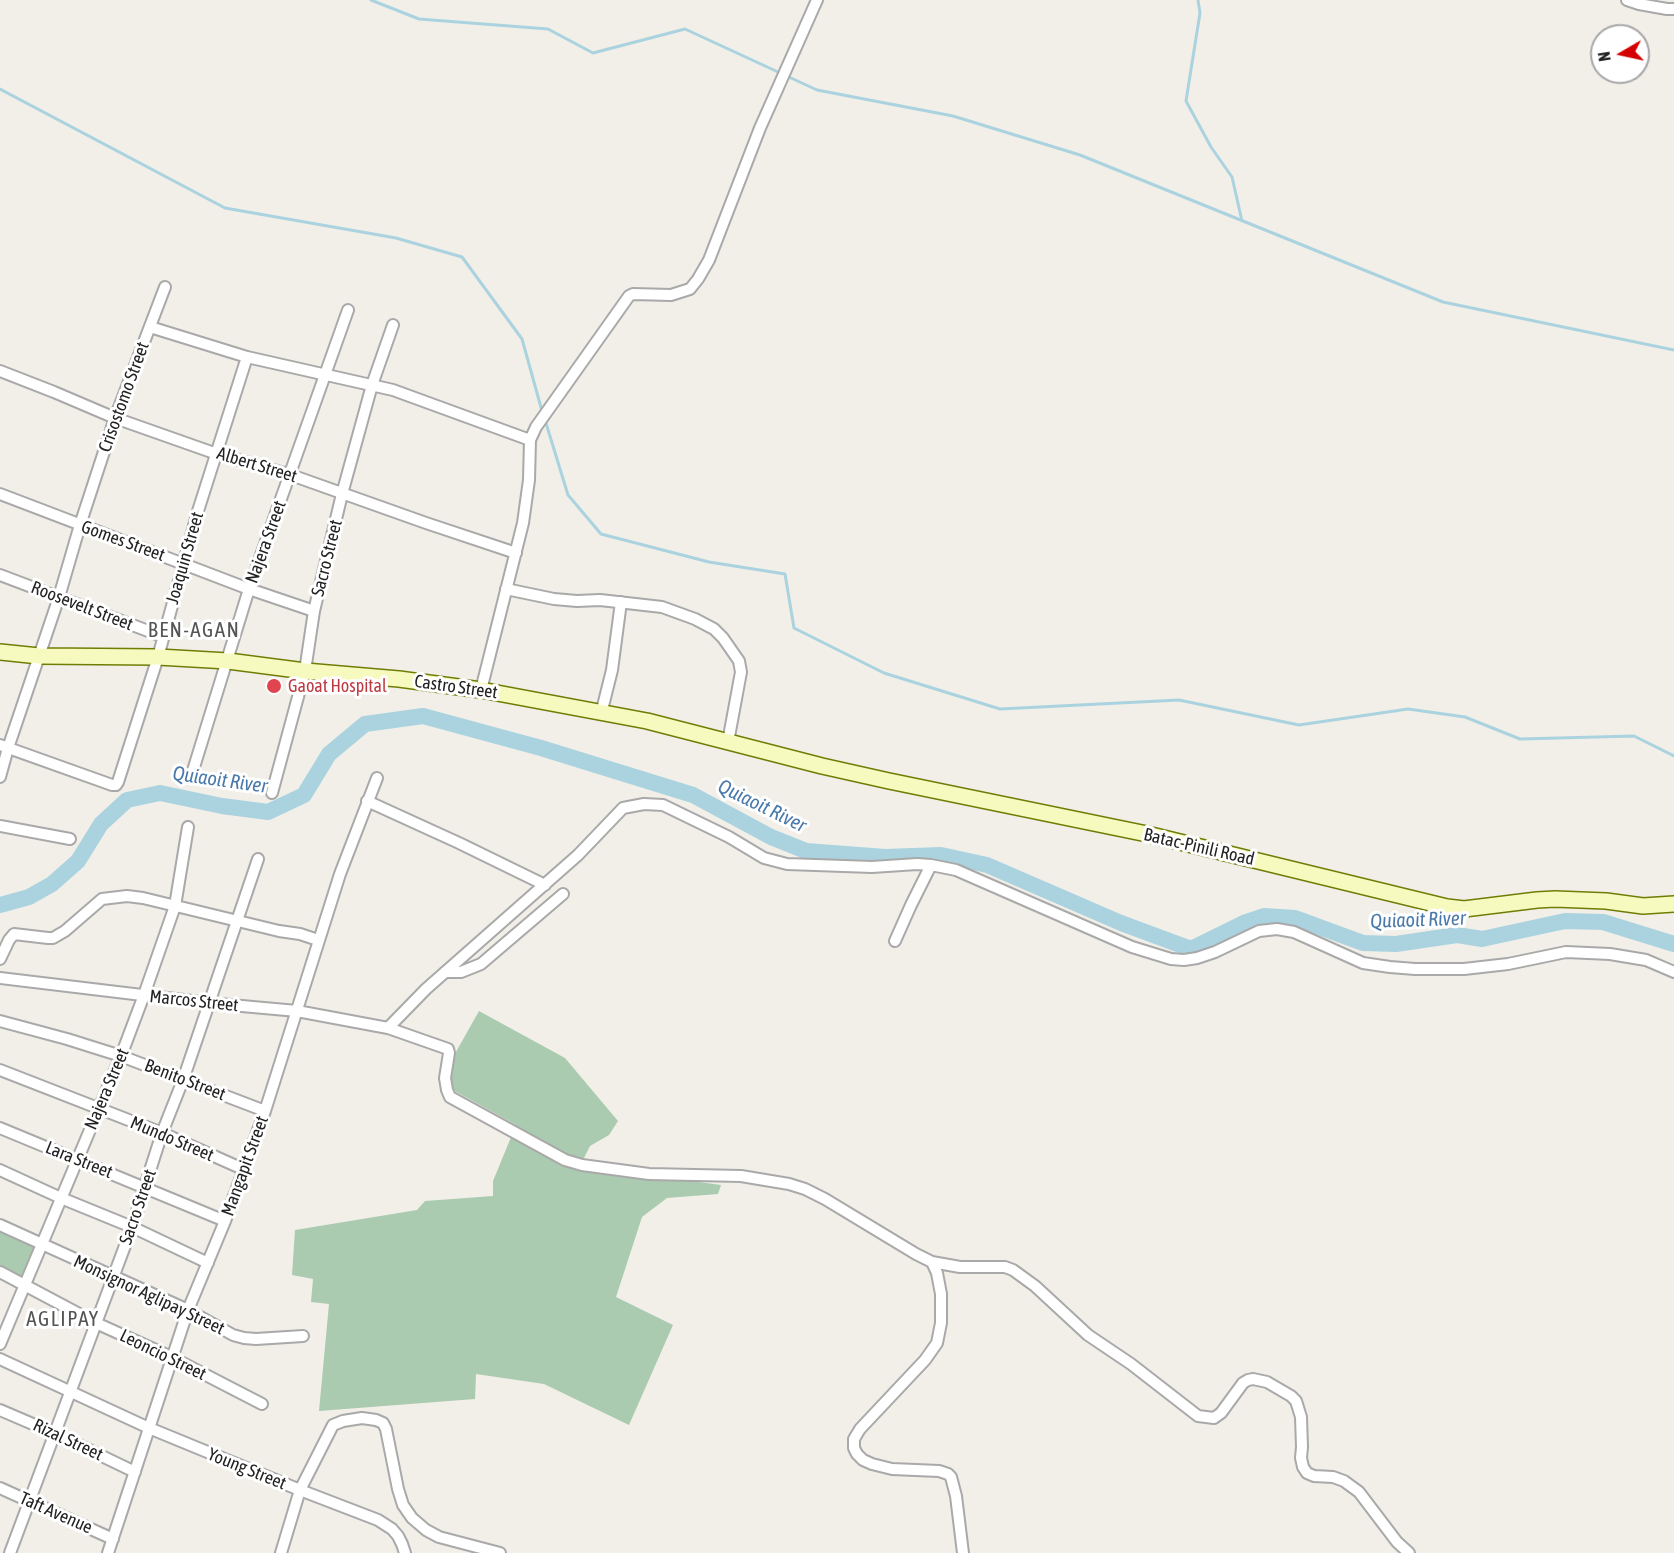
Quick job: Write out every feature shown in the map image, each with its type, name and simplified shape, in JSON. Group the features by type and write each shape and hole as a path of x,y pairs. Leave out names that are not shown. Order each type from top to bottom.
{"main road":[{"name":"Castro Street","path":"0,652 39,656 158,657 228,661 399,679 559,704 728,742"},
{"name":"Batac-Pinili Road","path":"728,742 889,781 1147,834 1447,907 1464,909 1555,899 1606,901 1643,906 1674,904"}],"street":[{"path":"481,690 527,500 530,440 556,397 630,296 633,294 671,295 690,289 698,279 709,260 760,128 817,0"},
{"path":"1627,0 1674,9"},
{"path":"150,327 165,287"},
{"name":"Najera Street","path":"191,777 249,589 348,310"},
{"name":"Sacro Street","path":"272,793 305,670 314,611 342,494 372,385 393,325"},
{"name":"Crisostomo Street","path":"0,777 4,747 59,597 115,418 150,327 247,357 409,394 530,440"},
{"name":"Joaquin Street","path":"4,747 107,784 116,785 158,657 198,511 247,357"},
{"name":"Albert Street","path":"0,371 115,418 217,454 291,475 516,553"},
{"name":"Gomes Street","path":"0,494 249,589 314,611"},
{"name":"Roosevelt Street","path":"0,575 164,637"},
{"path":"506,589 554,599 600,600 662,608 695,619 714,629 739,661 741,672 728,742"},
{"path":"601,714 612,670 621,602"},
{"name":"Mangapit Street","path":"108,1553 171,1357 225,1221 265,1111 340,873 377,778"},
{"path":"367,801 545,885"},
{"path":"388,1028 426,989 578,855 622,808 644,804 663,805 729,837 764,858 787,864 872,867 917,864 956,870 1132,947 1171,959 1197,958 1259,931 1277,929 1294,932 1363,963 1390,967 1464,969 1508,964 1566,952 1610,954 1646,960 1674,972"},
{"path":"0,826 70,839"},
{"name":"Najera Street","path":"0,1344 121,1056 144,995 176,906 188,826"},
{"name":"Sacro Street","path":"10,1553 146,1188 162,1133 183,1080 258,859"},
{"path":"895,941 911,904 932,865"},
{"path":"445,972 461,972 481,964 563,894"},
{"path":"0,959 12,936 19,934 53,938 65,931 102,899 127,896 300,934 318,940"},
{"name":"Marcos Street","path":"0,978 297,1011 388,1028 448,1049 445,1078 450,1097 565,1160 582,1165 649,1174 741,1176 806,1188 932,1262"},
{"name":"Benito Street","path":"0,1021 121,1056 265,1111"},
{"name":"Mundo Street","path":"0,1070 162,1133 243,1169"},
{"name":"Lara Street","path":"0,1128 225,1221"},
{"path":"0,1170 132,1227 208,1263"},
{"name":"Monsignor Aglipay Street","path":"0,1225 188,1310 233,1335 244,1338 303,1336"},
{"path":"932,1262 937,1273 941,1294 938,1343 926,1360 860,1429 854,1439 854,1448 863,1460 872,1464 892,1469 939,1471 948,1474 956,1496 963,1553"},
{"path":"932,1262 960,1266 1005,1267 1013,1270 1035,1286 1088,1335 1131,1364 1198,1416 1214,1418 1221,1413 1243,1383 1248,1380 1267,1382 1291,1396 1296,1401 1301,1417 1301,1458 1307,1473 1314,1476 1333,1477 1352,1486 1397,1542 1409,1553"},
{"name":"Leoncio Street","path":"0,1272 96,1323 171,1357 262,1404"},
{"name":"Young Street","path":"0,1359 149,1428 300,1490 333,1425 362,1418 376,1420 386,1429 400,1497 412,1518 439,1537 500,1553"},
{"name":"Rizal Street","path":"0,1410 135,1472"},
{"name":"Taft Avenue","path":"0,1488 113,1539"},
{"path":"281,1553 300,1490 378,1520 398,1536 405,1553"}],"green space":[{"path":"479,1011 565,1058 618,1121 609,1135 590,1146 580,1166 721,1185 718,1194 667,1198 642,1217 616,1297 673,1325 629,1425 544,1384 476,1374 475,1399 319,1411 329,1304 311,1302 313,1279 292,1275 295,1230 417,1210 425,1201 493,1196 493,1181 516,1125 451,1089 452,1059"},
{"path":"0,1230 35,1247 24,1279 0,1266"}],"waterway":[{"path":"371,0 419,19 548,29 593,53 685,29 817,90 953,116 1080,155 1443,302 1674,350"},
{"path":"1198,0 1200,13 1186,101 1211,147 1232,177 1242,221"},
{"path":"0,89 225,208 396,238 462,257 522,339 542,411"},
{"path":"545,420 568,495 601,534 709,562 785,574 794,628 884,673 1000,709 1179,700 1299,725 1408,709 1465,717 1520,739 1634,736 1674,756"},
{"name":"Quiaoit River","path":"0,905 29,897 52,884 78,861 101,824 127,800 160,793 222,806 268,812 304,795 329,754 365,724 423,716 541,748 693,795 771,837 806,851 885,857 941,855 987,865 1121,923 1191,949 1246,922 1264,916 1295,918 1363,943 1396,944 1457,935 1482,939 1565,921 1603,922 1674,944"}],"place":[{"name":"Gaoat Hospital","path":"274,686"}],"district":[{"name":"BEN-AGAN","path":"194,630"},
{"name":"AGLIPAY","path":"63,1319"}]}
